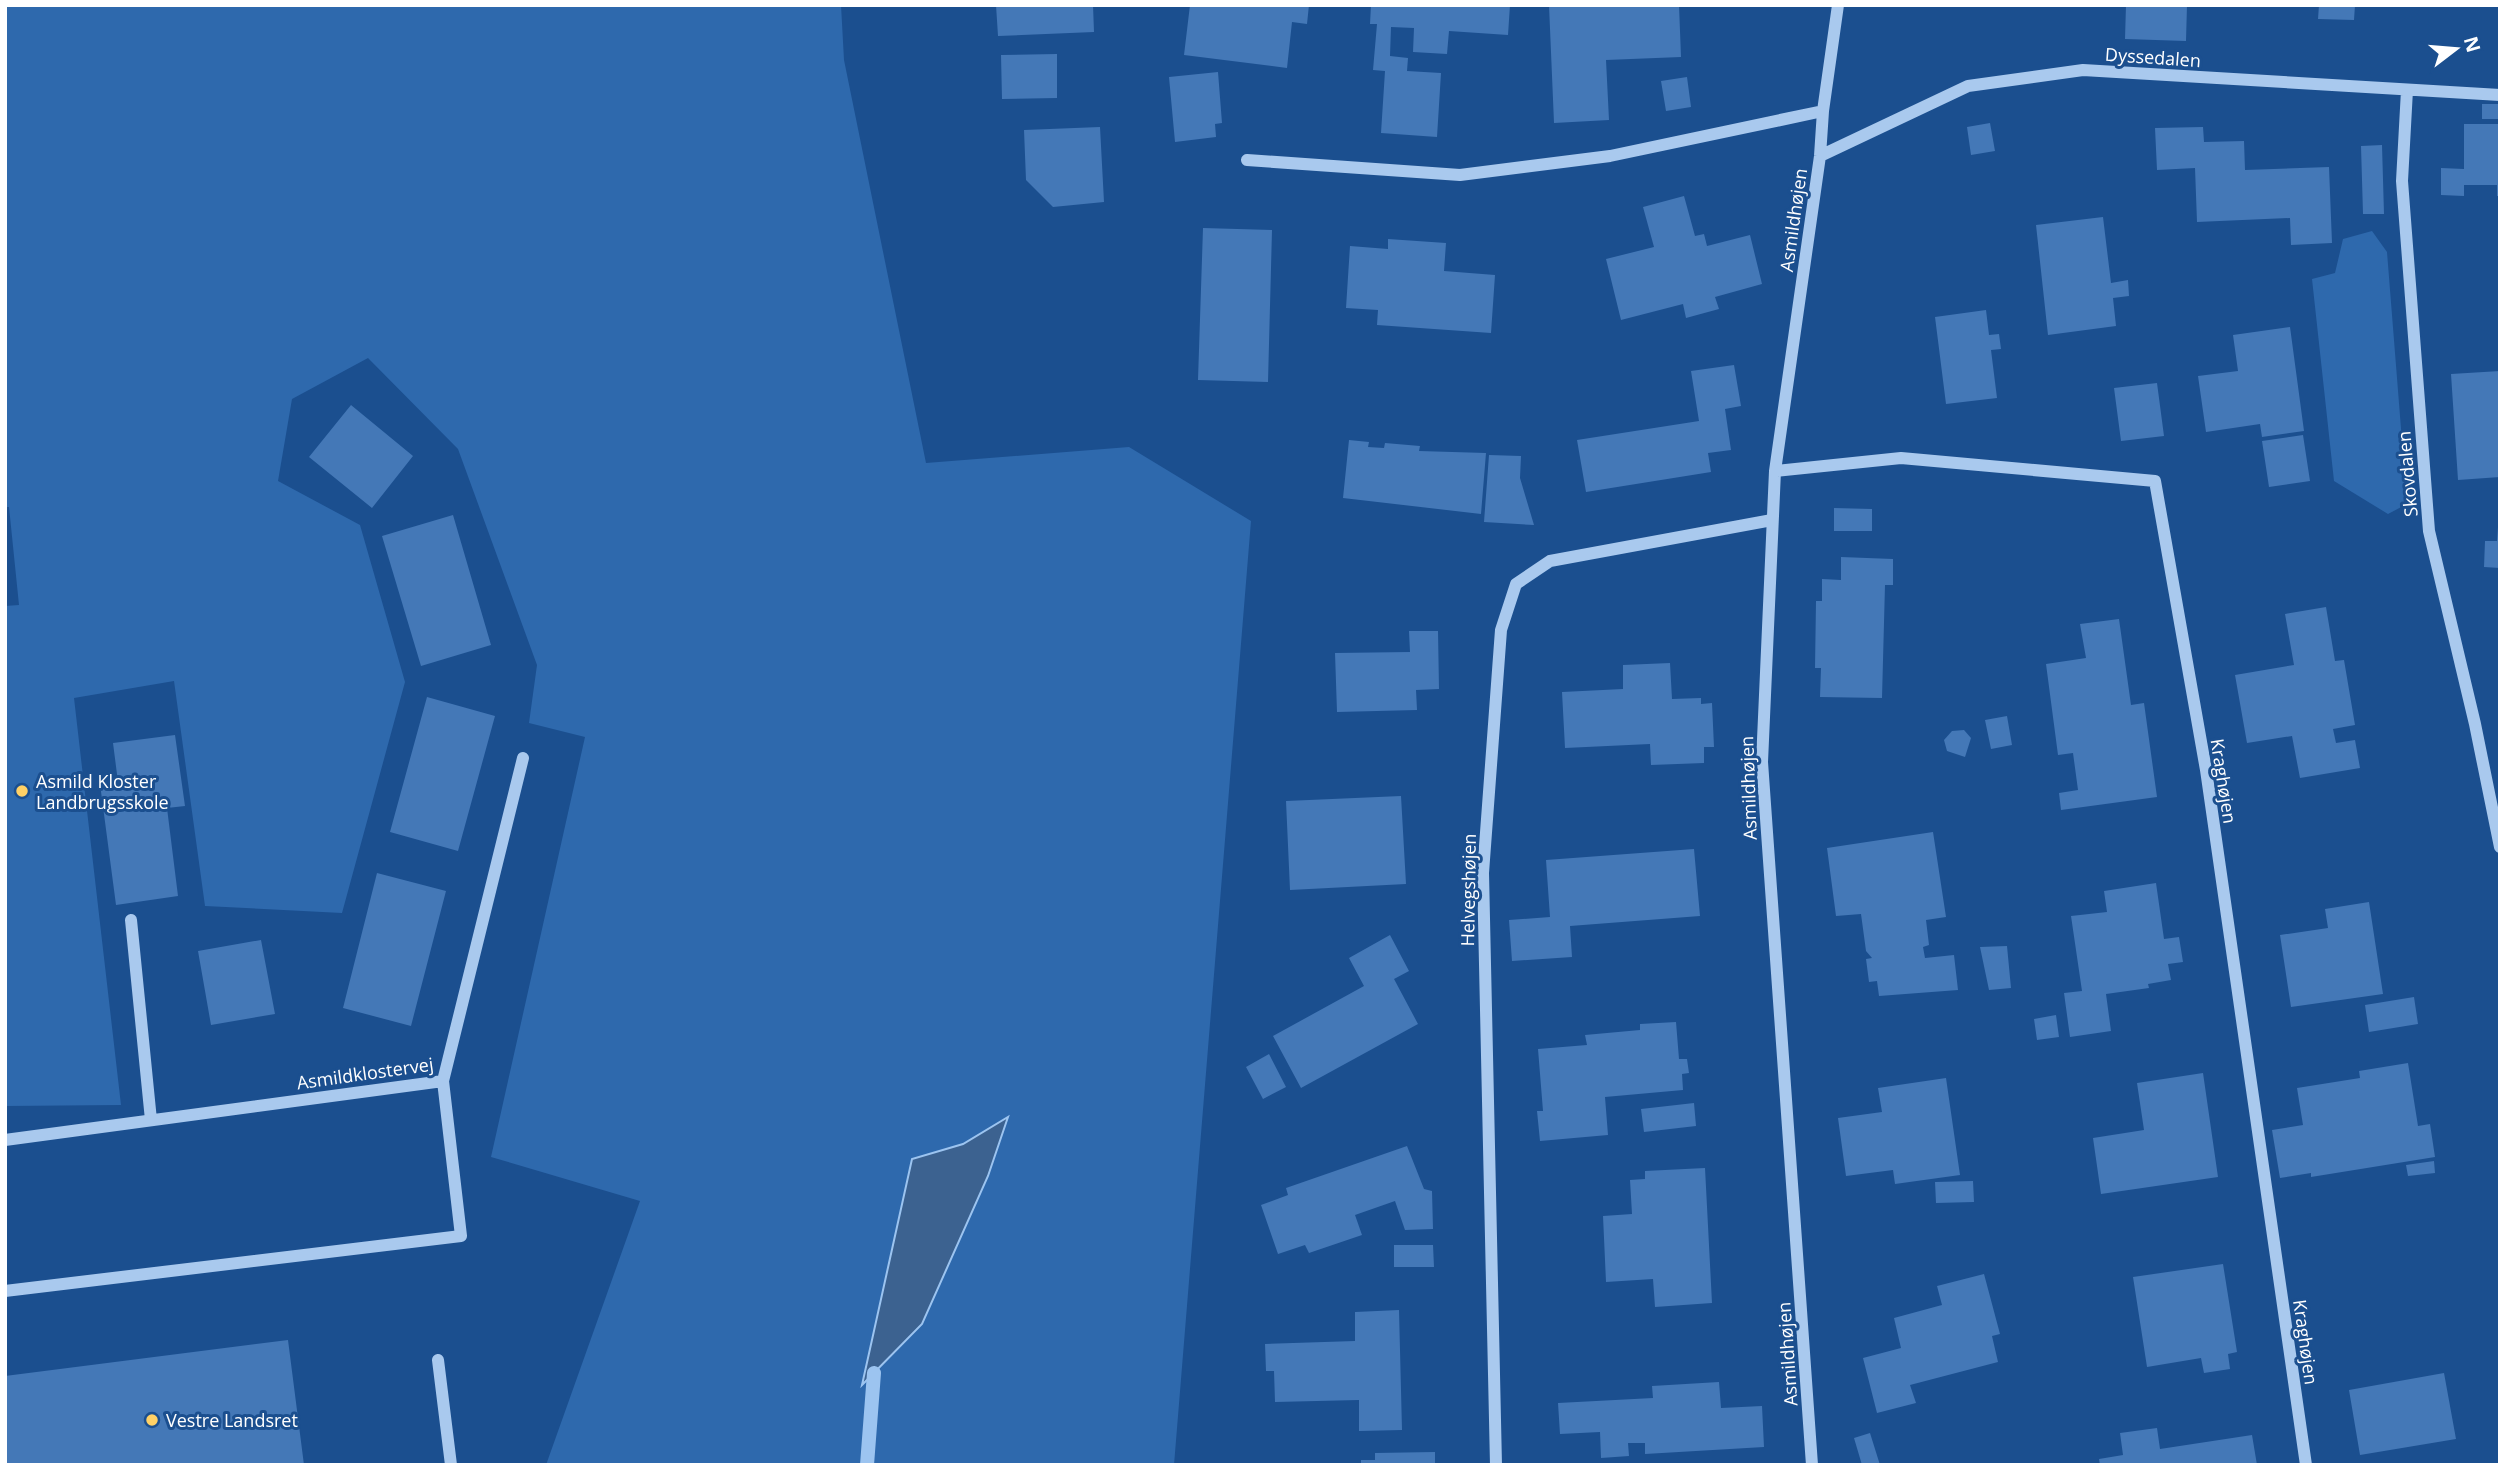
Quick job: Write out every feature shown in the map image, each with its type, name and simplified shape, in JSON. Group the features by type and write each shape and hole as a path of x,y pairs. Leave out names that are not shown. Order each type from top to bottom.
{"street":[{"name":"Asmildhøjen","path":"1812,1465 1762,762 1775,471 1839,5"},
{"name":"Dyssedalen","path":"1820,156 1968,86 2083,70 2500,95"},
{"name":"Skovdalen","path":"2407,90 2402,181 2429,531 2500,847"},
{"path":"1247,160 1461,175 1610,156 1823,111"},
{"name":"Kraghøjen","path":"1775,471 1901,458 2155,481 2208,783 2306,1465"},
{"name":"Helvegshøjen","path":"1496,1465 1483,873 1501,630 1516,584 1550,562 1772,520"},
{"name":"Asmildklostervej","path":"5,1140 443,1081 523,758"},
{"path":"131,920 151,1120"},
{"path":"5,1291 461,1236 443,1081"},
{"path":"438,1360 451,1465"}],"shaded area":[{"path":"5,5 841,5 844,60 926,463 1129,447 1251,521 1174,1465 546,1465 640,1201 491,1157 585,737 529,723 537,665 458,449 368,358 292,399 278,481 360,525 405,682 342,913 205,906 174,681 74,698 121,1105 5,1106 5,606 19,605 9,507 5,507"},
{"path":"2372,231 2387,252 2407,504 2388,514 2334,481 2312,279 2335,273 2343,239"},
{"path":"1008,1117 988,1176 922,1324 862,1385 912,1159 963,1144"}],"building":[{"path":"996,5 1093,5 1094,32 998,36"},
{"path":"1190,5 1309,5 1307,24 1292,22 1287,68 1184,55"},
{"path":"1371,5 1510,5 1508,35 1449,31 1447,54 1413,52 1414,28 1391,27 1390,56 1408,58 1407,71 1441,73 1437,137 1381,133 1385,71 1373,70 1377,24 1370,24"},
{"path":"1549,5 1679,5 1681,57 1606,60 1609,120 1554,123"},
{"path":"2126,5 2187,5 2186,41 2125,39"},
{"path":"2319,5 2355,5 2354,20 2318,19"},
{"path":"1057,54 1057,98 1002,99 1001,55"},
{"path":"1218,72 1222,123 1215,124 1216,137 1175,142 1169,77"},
{"path":"1687,77 1691,107 1666,111 1661,81"},
{"path":"2482,104 2500,104 2500,119 2482,119"},
{"path":"1990,123 1995,151 1971,155 1967,127"},
{"path":"2464,124 2500,124 2500,196 2497,196 2497,185 2464,185 2464,196 2441,195 2441,168 2464,169"},
{"path":"1100,127 1104,202 1053,207 1026,180 1024,130"},
{"path":"2203,127 2204,142 2244,141 2245,170 2329,167 2332,243 2291,245 2290,218 2197,222 2195,168 2157,170 2155,128"},
{"path":"2382,145 2384,214 2363,214 2361,146"},
{"path":"1684,196 1695,236 1704,234 1707,246 1750,235 1762,284 1715,297 1719,309 1686,318 1683,304 1621,320 1606,259 1654,247 1643,207"},
{"path":"2103,217 2111,283 2128,280 2129,296 2113,298 2116,326 2048,335 2036,225"},
{"path":"1203,228 1272,230 1268,382 1198,380"},
{"path":"1388,239 1446,243 1444,271 1495,275 1491,333 1377,325 1378,310 1346,308 1350,246 1388,249"},
{"path":"1986,310 1989,335 1999,334 2001,349 1991,350 1997,398 1946,404 1935,317"},
{"path":"2290,327 2304,431 2262,437 2260,424 2206,432 2198,376 2238,371 2233,335"},
{"path":"1734,365 1741,406 1725,409 1731,450 1708,453 1711,472 1586,492 1577,440 1699,421 1691,371"},
{"path":"2500,371 2500,477 2458,480 2451,374"},
{"path":"2157,383 2164,436 2121,441 2114,388"},
{"path":"351,405 413,456 372,508 309,457"},
{"path":"2303,435 2310,481 2269,487 2262,441"},
{"path":"1349,440 1369,442 1368,447 1384,448 1385,443 1420,446 1419,451 1486,453 1481,514 1343,498"},
{"path":"1489,455 1521,456 1520,478 1534,525 1484,522"},
{"path":"1834,508 1872,509 1872,531 1834,531"},
{"path":"453,515 491,645 421,666 382,536"},
{"path":"2498,527 2500,568 2484,567 2485,541 2497,541"},
{"path":"1841,557 1893,559 1893,585 1885,585 1882,698 1820,697 1821,668 1815,668 1816,601 1822,601 1822,579 1841,580"},
{"path":"2326,607 2335,661 2344,660 2355,725 2333,729 2336,743 2355,740 2360,768 2300,778 2292,736 2247,743 2235,675 2294,665 2285,614"},
{"path":"2119,619 2131,705 2144,703 2157,797 2061,810 2059,793 2078,790 2073,753 2058,755 2046,664 2086,658 2080,624"},
{"path":"1409,631 1438,631 1439,689 1416,690 1417,710 1337,712 1335,653 1410,652"},
{"path":"1670,663 1672,699 1701,698 1701,704 1712,703 1714,747 1704,747 1704,763 1651,765 1650,744 1565,748 1562,692 1623,689 1623,665"},
{"path":"427,697 495,716 458,851 390,832"},
{"path":"2007,716 2012,745 1991,749 1985,720"},
{"path":"1964,730 1971,738 1965,757 1947,751 1944,740 1952,731"},
{"path":"175,735 185,806 167,808 178,896 116,905 100,784 118,782 113,743"},
{"path":"1401,796 1406,884 1290,890 1286,801"},
{"path":"1933,832 1946,917 1926,920 1929,945 1923,947 1925,958 1954,955 1958,990 1879,996 1877,981 1869,982 1866,959 1872,958 1866,951 1861,914 1836,916 1827,848"},
{"path":"1694,849 1700,916 1570,926 1572,957 1512,961 1509,920 1550,917 1546,860"},
{"path":"377,873 446,891 411,1026 343,1008"},
{"path":"2156,883 2164,939 2179,937 2183,962 2168,964 2171,980 2148,984 2149,988 2106,994 2111,1031 2070,1037 2064,993 2082,991 2071,916 2107,912 2104,891"},
{"path":"2369,902 2383,994 2291,1007 2280,935 2328,928 2325,909"},
{"path":"1390,935 1409,971 1394,979 1418,1024 1301,1088 1273,1036 1364,986 1349,958"},
{"path":"261,940 275,1014 211,1025 198,951"},
{"path":"2007,946 2011,988 1989,990 1980,947"},
{"path":"2414,997 2418,1024 2369,1032 2365,1005"},
{"path":"2056,1015 2059,1037 2037,1040 2034,1019"},
{"path":"1676,1022 1679,1059 1687,1059 1689,1073 1682,1074 1683,1090 1605,1097 1608,1135 1540,1141 1537,1111 1543,1111 1538,1049 1587,1045 1585,1035 1640,1030 1640,1024"},
{"path":"1269,1054 1286,1087 1263,1099 1246,1067"},
{"path":"2408,1063 2418,1126 2430,1124 2435,1157 2311,1177 2311,1173 2280,1178 2272,1130 2303,1125 2297,1088 2360,1078 2359,1071"},
{"path":"2203,1073 2218,1177 2101,1194 2093,1138 2144,1130 2137,1083"},
{"path":"1946,1078 1960,1175 1895,1184 1893,1170 1846,1176 1838,1118 1882,1112 1878,1088"},
{"path":"1694,1103 1696,1126 1644,1132 1641,1109"},
{"path":"1407,1146 1424,1189 1432,1191 1433,1229 1405,1230 1395,1201 1355,1215 1362,1235 1309,1253 1305,1245 1278,1254 1261,1205 1288,1195 1286,1188"},
{"path":"2434,1161 2435,1173 2408,1176 2406,1165"},
{"path":"1705,1168 1712,1303 1655,1307 1653,1279 1606,1282 1603,1216 1632,1214 1630,1180 1645,1179 1645,1171"},
{"path":"1973,1181 1974,1202 1936,1203 1935,1182"},
{"path":"1394,1245 1433,1245 1434,1267 1394,1267"},
{"path":"2223,1264 2237,1352 2228,1354 2230,1369 2204,1373 2201,1358 2147,1367 2133,1277"},
{"path":"1984,1274 2000,1334 1992,1336 1998,1362 1910,1385 1916,1403 1877,1413 1863,1358 1901,1348 1894,1318 1942,1305 1937,1286"},
{"path":"1399,1310 1402,1430 1359,1431 1359,1400 1275,1402 1274,1371 1266,1371 1265,1344 1355,1341 1355,1312"},
{"name":"Vestre Landsret","path":"288,1340 304,1465 5,1465 5,1376"},
{"path":"2444,1373 2456,1439 2360,1455 2349,1390"},
{"path":"1719,1382 1721,1408 1762,1406 1764,1447 1645,1454 1645,1443 1628,1443 1629,1456 1601,1458 1600,1432 1560,1434 1558,1403 1653,1398 1652,1386"},
{"path":"2157,1428 2160,1449 2252,1435 2257,1465 2100,1465 2099,1459 2123,1455 2120,1433"},
{"path":"1870,1433 1880,1465 1862,1465 1854,1438"},
{"path":"1435,1452 1435,1465 1361,1465 1361,1460 1375,1460 1375,1453"}],"waterway":[{"path":"867,1465 874,1373"}],"place":[{"name":"Asmild Kloster Landbrugsskole","path":"22,791"},
{"name":"Vestre Landsret","path":"152,1420"}]}
